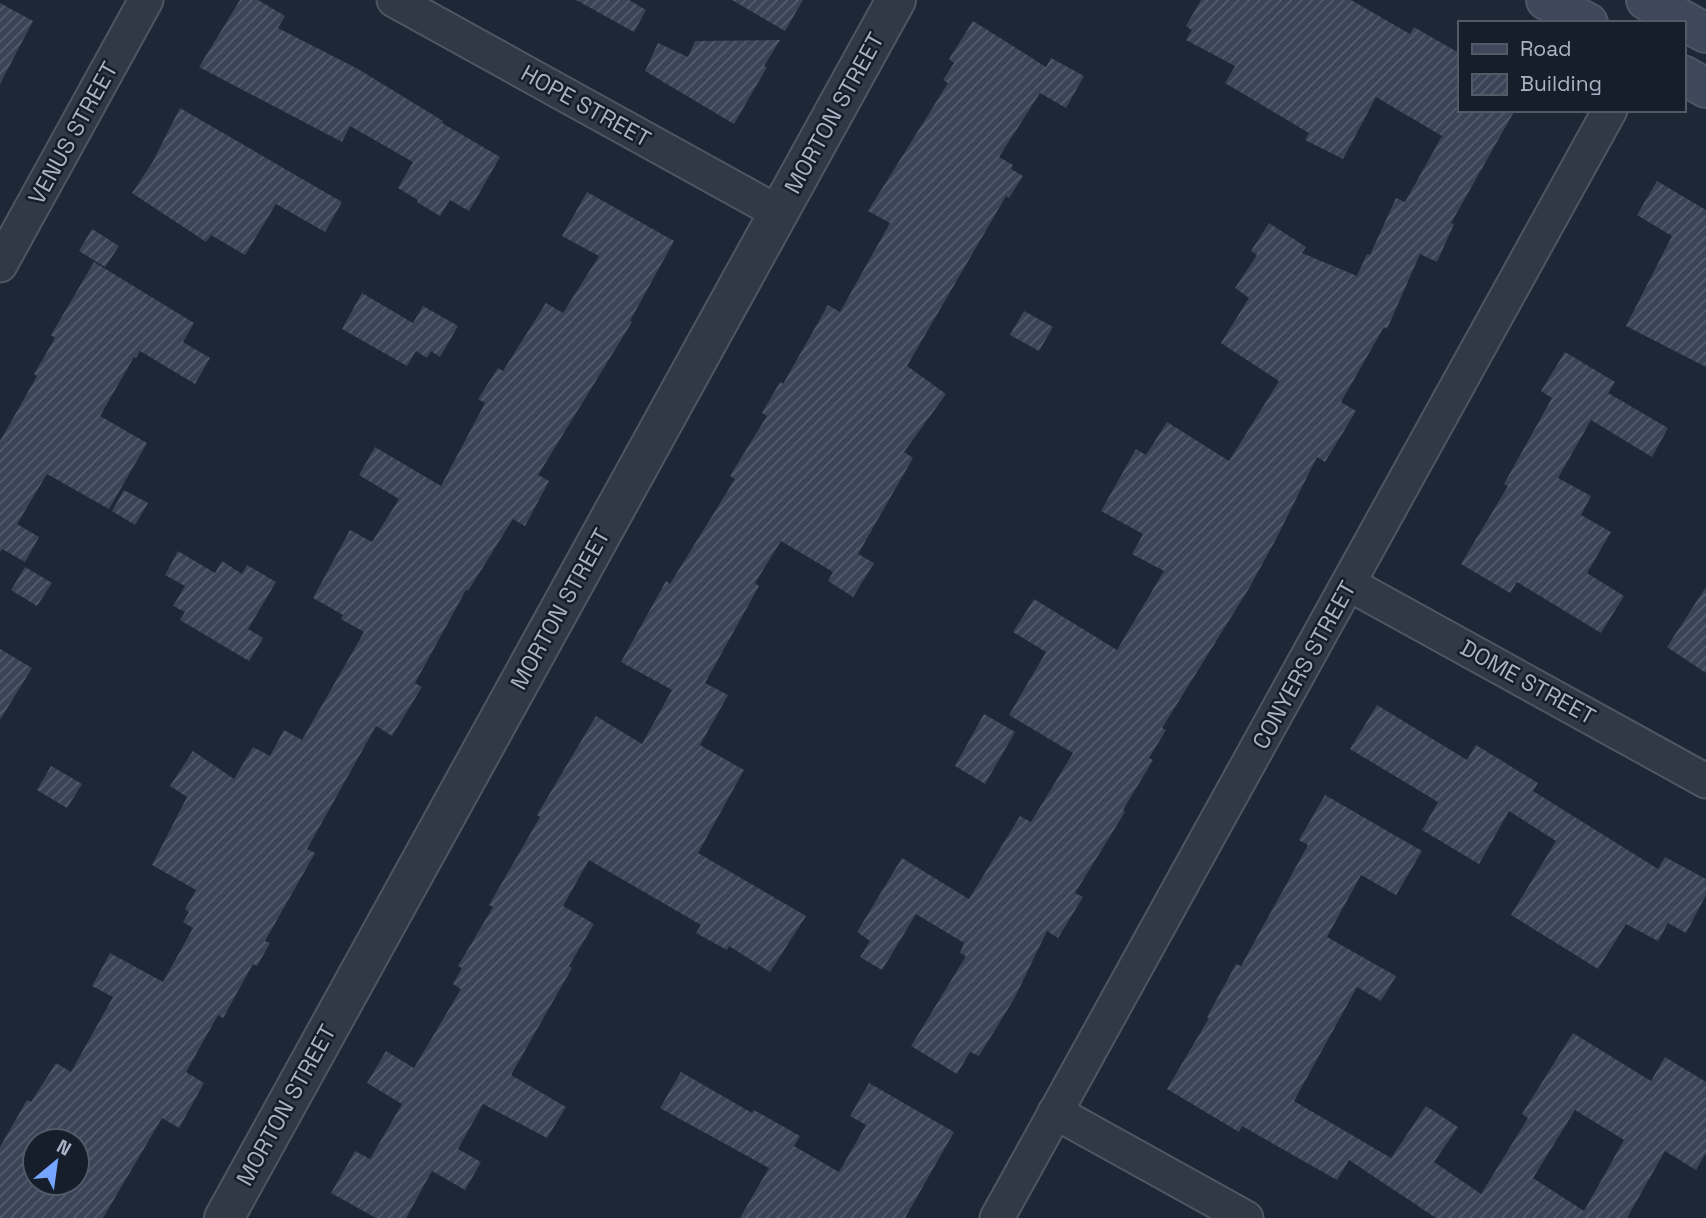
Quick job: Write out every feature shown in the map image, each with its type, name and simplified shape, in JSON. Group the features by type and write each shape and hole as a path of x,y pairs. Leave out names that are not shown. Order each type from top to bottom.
{"main road":[{"path":"1546,0 1584,21"},
{"path":"1656,11 1679,21"},
{"path":"1685,24 1706,33"},
{"path":"1685,76 1706,88"}],"street":[{"name":"VENUS STREET","path":"0,265 146,0"},
{"name":"HOPE STREET","path":"394,0 779,213"},
{"name":"MORTON STREET","path":"224,1218 896,0"},
{"name":"CONYERS STREET","path":"997,1218 1609,112"},
{"name":"DOME STREET","path":"1349,584 1706,781"},
{"path":"1055,1112 1246,1218"}],"building":[{"path":"240,0 258,0 285,16 278,28 358,69 500,157 469,211 450,200 440,216 417,202 418,200 398,188 413,162 350,126 342,142 199,67"},
{"path":"576,0 629,0 646,10 634,32"},
{"path":"732,0 803,0 785,31"},
{"path":"1201,0 1351,0 1410,34 1414,27 1458,52 1458,112 1514,112 1451,223 1454,224 1437,262 1420,254 1387,329 1384,327 1341,402 1356,411 1325,462 1317,457 1248,590 1162,728 1166,730 1149,758 1153,760 1123,810 1125,812 1075,893 1083,897 1058,938 1047,931 1014,999 979,1056 970,1052 957,1074 911,1046 966,956 960,953 964,943 916,914 882,970 860,957 870,941 857,932 902,858 969,899 1020,816 1031,822 1073,753 1009,715 1046,652 1013,632 1034,599 1117,650 1164,571 1132,554 1143,534 1101,511 1136,449 1146,455 1167,422 1229,461 1279,381 1221,343 1249,298 1235,288 1257,255 1251,251 1269,223 1306,247 1302,253 1357,276 1367,254 1370,255 1396,198 1405,202 1442,136 1376,97 1343,159 1305,140 1309,133 1225,83 1235,66 1186,40 1192,30 1186,26"},
{"path":"0,3 33,21 0,84"},
{"path":"973,21 1046,67 1051,58 1084,76 1066,108 1040,93 999,157 1013,165 1011,169 1023,176 1009,198 1006,196 907,366 946,394 904,452 913,458 858,554 874,563 853,597 828,581 833,572 781,541 755,583 759,586 705,683 728,695 700,745 744,770 698,853 806,916 770,972 729,946 727,950 696,933 701,925 589,860 563,906 594,924 511,1075 566,1107 547,1138 483,1104 458,1149 481,1162 465,1190 432,1171 406,1218 376,1218 331,1193 355,1151 370,1159 402,1104 367,1083 386,1051 414,1068 461,989 453,984 462,968 458,966 493,907 489,905 540,817 537,815 596,716 642,744 672,690 621,662 666,581 670,584 735,479 730,476 767,416 762,413 780,382 783,384 828,305 840,312 890,223 868,211 948,83 943,80 954,63 949,59"},
{"path":"780,40 734,124 645,71 658,43 688,57 695,41"},
{"path":"180,108 342,202 325,232 276,204 245,255 211,235 206,242 132,193 152,163"},
{"path":"1657,181 1706,210 1706,367 1626,326 1672,236 1637,215"},
{"path":"587,192 674,241 630,321 632,322 538,475 549,481 525,526 513,519 468,591 466,590 415,683 422,687 392,736 376,726 307,849 315,853 265,941 270,943 257,966 253,964 223,1018 218,1015 186,1072 204,1083 179,1128 162,1118 103,1218 0,1218 0,1147 27,1100 31,1102 56,1063 71,1072 113,997 92,986 110,953 163,982 193,928 183,922 189,912 185,909 196,890 152,865 187,797 170,786 193,751 234,779 253,747 270,756 284,730 302,740 364,632 341,619 343,615 313,598 350,530 372,542 399,499 359,475 375,447 441,486 485,403 478,399 498,368 503,371 546,303 563,313 599,256 562,236"},
{"path":"92,229 119,246 105,267 79,251"},
{"path":"94,262 194,323 183,342 210,358 195,384 140,351 136,358 134,357 100,416 147,443 109,509 47,474 17,524 39,537 25,562 2,549 0,552 0,441 37,376 34,374 55,338 51,335"},
{"path":"362,293 413,323 423,306 458,326 440,357 431,351 427,358 416,351 407,366 342,329"},
{"path":"1024,311 1053,327 1039,351 1010,335"},
{"path":"1565,352 1615,382 1608,393 1668,428 1652,457 1591,420 1558,478 1591,496 1581,515 1611,532 1587,573 1624,596 1601,633 1517,582 1510,593 1461,564 1508,486 1504,484 1552,398 1541,391"},
{"path":"124,490 148,503 135,525 112,511"},
{"path":"178,551 215,573 222,561 242,574 247,565 276,582 248,629 263,638 249,661 180,620 185,612 173,606 185,586 165,575"},
{"path":"25,567 52,583 37,606 11,590"},
{"path":"1706,587 1706,673 1667,647"},
{"path":"0,649 32,668 0,720"},
{"path":"1377,705 1467,760 1476,745 1538,783 1533,791 1658,869 1665,857 1706,879 1706,895 1686,933 1668,923 1658,941 1626,924 1598,969 1511,915 1556,841 1509,811 1479,864 1422,830 1438,802 1350,749"},
{"path":"984,714 1015,732 985,784 955,766"},
{"path":"51,766 82,784 67,808 37,790"},
{"path":"1325,795 1422,851 1396,895 1361,875 1327,937 1396,976 1381,1001 1357,987 1294,1101 1391,1158 1426,1106 1458,1127 1434,1162 1481,1194 1528,1118 1522,1114 1573,1033 1651,1081 1665,1057 1706,1082 1706,1153 1696,1170 1665,1151 1627,1218 1436,1218 1349,1160 1337,1180 1242,1126 1239,1132 1167,1089 1209,1018 1207,1017 1236,964 1241,966 1308,845 1299,840","holes":["1575,1110 1624,1140 1584,1211 1533,1178"]},
{"path":"681,1072 752,1113 754,1110 800,1136 794,1146 839,1172 866,1125 850,1116 869,1083 954,1132 905,1218 740,1218 769,1168 660,1108"}]}
